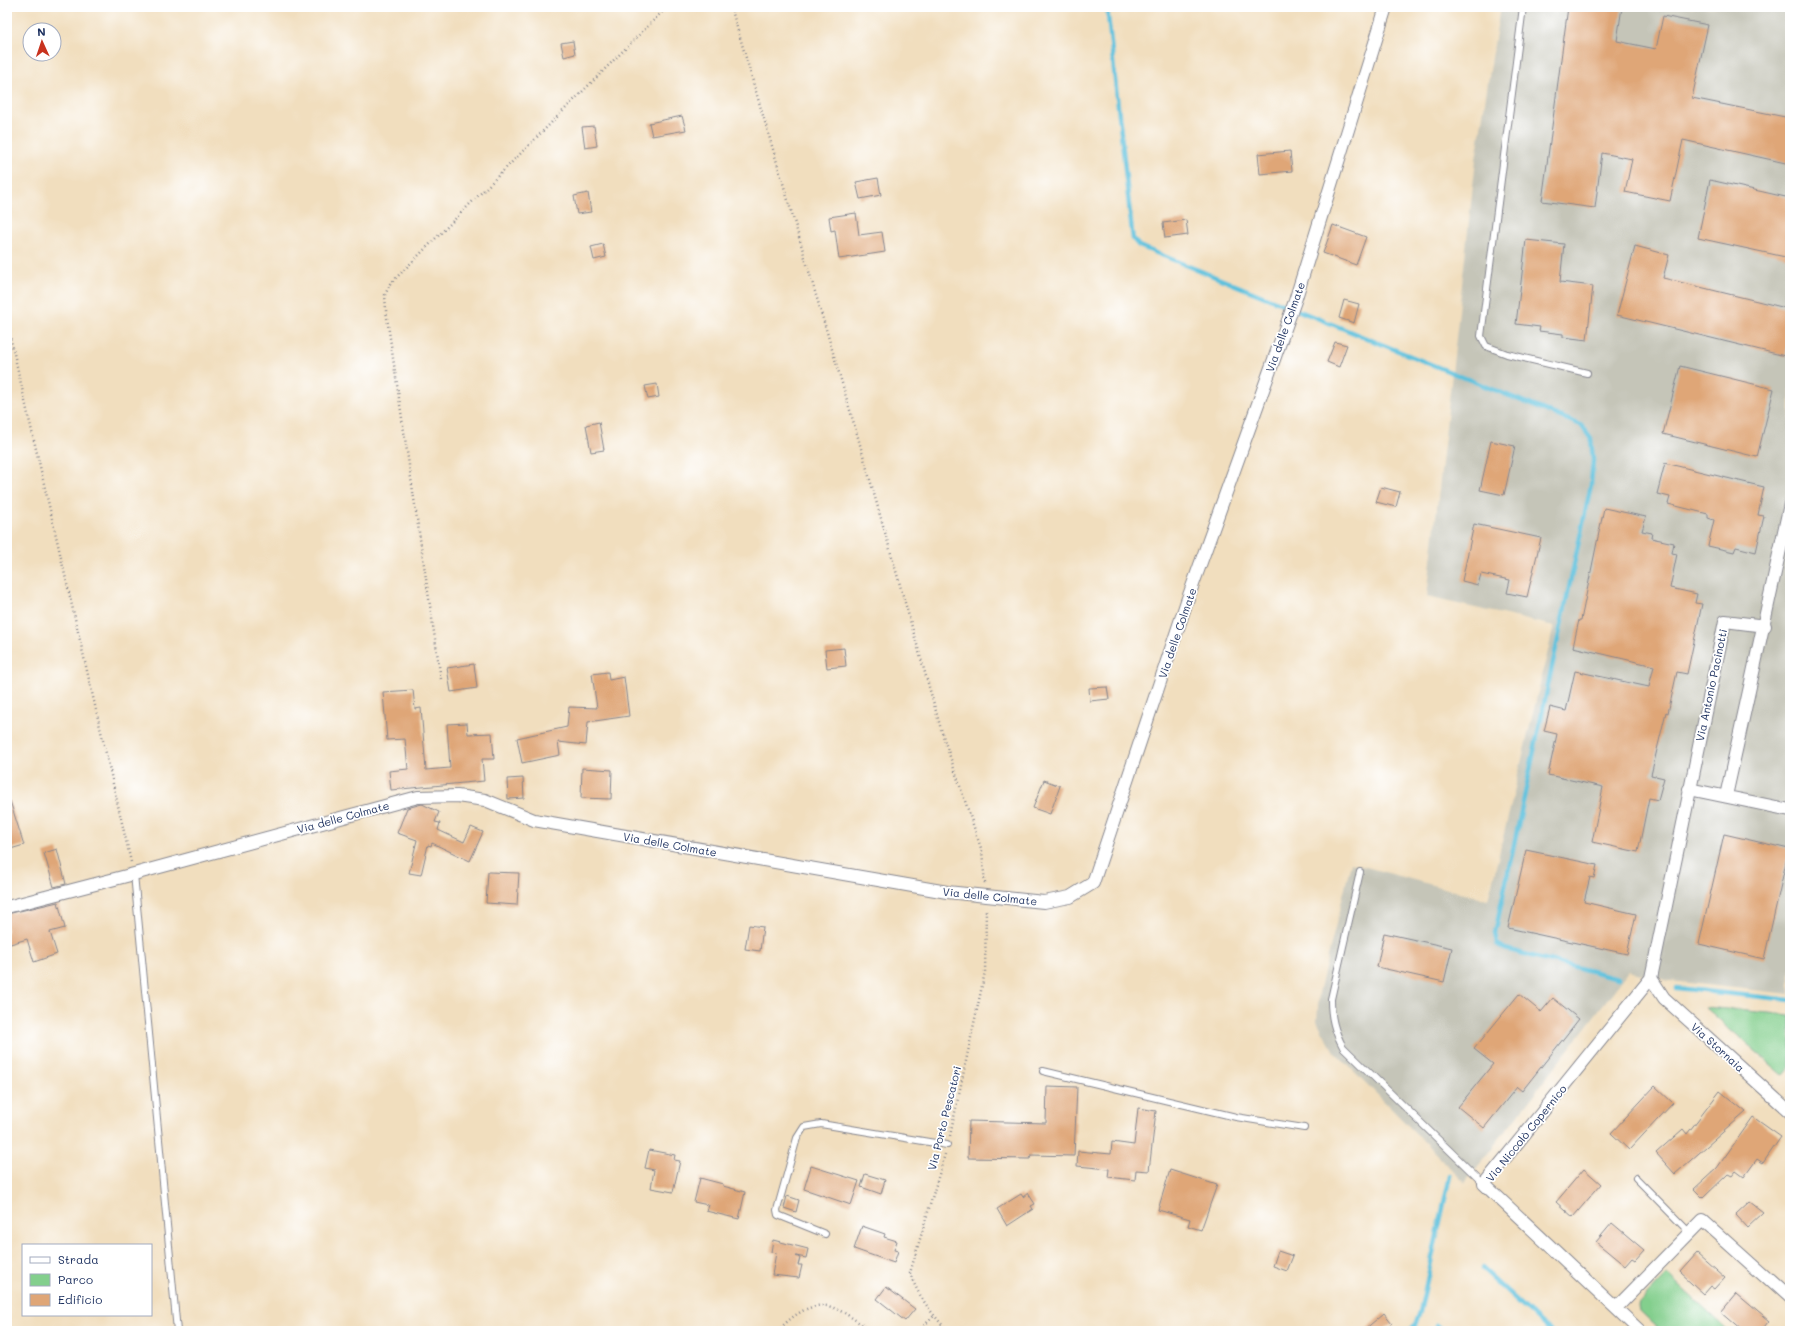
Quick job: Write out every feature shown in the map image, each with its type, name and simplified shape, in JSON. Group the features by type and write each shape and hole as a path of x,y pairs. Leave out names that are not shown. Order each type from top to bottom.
{"street":[{"name":"Via delle Colmate","path":"7,907 418,797 457,796 485,800 534,820 939,891 1044,902 1070,898 1093,883 1187,601 1295,301 1386,7"},
{"path":"1726,796 1765,626 1790,504"},
{"name":"Via Antonio Pacinotti","path":"1651,978 1725,620 1765,626"},
{"path":"1689,790 1726,796 1790,810"},
{"name":"Via Stornaia","path":"1651,978 1664,998 1790,1112"},
{"name":"Via Niccolò Copernico","path":"1640,1331 1484,1184 1651,978"},
{"path":"1616,1308 1702,1220 1790,1299"}],"lane":[{"path":"1524,7 1481,336 1486,346 1507,354 1587,373"},
{"path":"1360,872 1331,998 1331,1014 1334,1030 1343,1047 1484,1184"},
{"path":"134,874 177,1331"},
{"path":"1043,1071 1236,1117 1304,1128"},
{"path":"825,1234 778,1215 777,1210 797,1138 804,1127 821,1124 947,1145"},
{"path":"1636,1178 1690,1233"}],"path":[{"path":"441,679 386,311 385,295 390,284 667,7"},
{"name":"Via Porto Pescatori","path":"731,7 853,418 943,736 982,851 986,896 985,972 947,1145 910,1273 916,1289 934,1316 948,1331"},
{"path":"7,323 134,874"},
{"path":"778,1331 789,1318 813,1306 832,1307 870,1331"},
{"path":"918,1331 934,1316"}],"shaded area":[{"path":"1500,7 1790,7 1790,994 1670,981 1629,971 1465,1183 1333,1050 1317,1021 1319,993 1351,863 1488,900 1554,626 1427,597 1476,159"}],"green space":[{"path":"1705,1007 1790,1015 1790,1067 1783,1075"},
{"path":"1667,1274 1728,1331 1661,1331 1640,1311 1639,1305"}],"building":[{"path":"1568,7 1622,7 1617,41 1656,49 1663,16 1708,25 1692,98 1790,118 1790,164 1683,140 1670,201 1625,192 1632,159 1602,153 1595,208 1542,201"},
{"path":"573,41 575,54 564,57 561,43"},
{"path":"682,116 686,130 652,136 649,123"},
{"path":"594,126 597,146 585,148 582,127"},
{"path":"1290,151 1292,171 1260,174 1258,154"},
{"path":"878,178 881,195 860,199 856,182"},
{"path":"1710,180 1790,198 1790,258 1698,238"},
{"path":"588,193 591,212 577,214 574,196"},
{"path":"856,213 859,235 882,232 885,252 839,259 835,230 831,231 829,217"},
{"path":"1186,220 1188,235 1165,238 1163,223"},
{"path":"1333,225 1366,237 1356,265 1323,253"},
{"path":"1526,240 1564,244 1560,282 1593,286 1587,340 1563,337 1563,334 1539,331 1540,327 1516,324"},
{"path":"603,244 606,257 594,260 591,247"},
{"path":"1635,246 1669,255 1663,278 1790,309 1790,334 1785,356 1617,315"},
{"path":"1344,300 1359,304 1354,323 1339,318"},
{"path":"1335,342 1347,345 1339,367 1327,362"},
{"path":"1680,366 1774,389 1757,457 1663,434"},
{"path":"657,384 659,397 648,399 645,386"},
{"path":"599,422 604,450 591,452 586,425"},
{"path":"1491,441 1515,446 1504,495 1480,490"},
{"path":"1665,463 1764,487 1758,515 1764,516 1756,552 1736,547 1734,552 1708,546 1714,520 1708,518 1708,514 1668,504 1670,497 1657,494"},
{"path":"1381,487 1400,492 1396,507 1376,502"},
{"path":"1604,508 1646,517 1642,531 1652,533 1651,538 1674,543 1672,553 1677,554 1670,588 1697,594 1695,603 1702,604 1687,674 1677,672 1668,713 1666,712 1651,775 1664,778 1658,800 1649,798 1638,852 1592,842 1603,787 1548,775 1557,734 1544,731 1550,707 1566,711 1575,671 1649,687 1654,666 1573,647 1579,620 1581,620"},
{"path":"1474,524 1541,538 1527,597 1507,593 1510,580 1481,574 1478,585 1462,581"},
{"path":"844,648 846,666 827,668 825,650"},
{"path":"474,664 477,688 451,692 447,668"},
{"path":"608,672 609,680 624,677 629,716 588,722 586,745 558,742 560,755 522,763 517,738 567,727 569,707 597,708 592,674"},
{"path":"1107,687 1109,699 1090,701 1089,688"},
{"path":"413,690 415,709 421,708 426,770 450,768 447,724 467,723 468,734 492,733 494,759 482,759 484,781 391,790 389,771 408,769 405,739 387,740 383,692"},
{"path":"582,768 612,770 611,799 581,798"},
{"path":"523,778 524,798 508,799 507,779"},
{"path":"1044,780 1060,786 1050,814 1033,808"},
{"path":"10,801 24,845 7,850 7,802"},
{"path":"422,804 439,812 435,822 440,823 438,830 464,842 471,827 483,832 470,861 432,843 431,846 428,845 421,875 409,873 417,840 397,833 407,808"},
{"path":"1724,834 1789,849 1764,959 1699,944"},
{"path":"57,849 66,884 54,887 44,853"},
{"path":"1526,850 1597,865 1594,878 1590,877 1584,902 1636,914 1627,954 1508,928"},
{"path":"488,872 519,873 517,905 486,903"},
{"path":"58,902 65,928 50,932 57,954 34,962 27,939 7,945 7,914"},
{"path":"749,925 763,927 760,951 745,949"},
{"path":"1384,933 1452,948 1444,982 1377,967"},
{"path":"1519,994 1541,1012 1553,998 1579,1019 1522,1091 1517,1087 1484,1128 1458,1107 1493,1064 1474,1049"},
{"path":"1047,1086 1077,1087 1074,1156 1031,1155 1030,1159 968,1158 969,1121 1046,1123"},
{"path":"1655,1086 1673,1103 1629,1150 1611,1133"},
{"path":"1720,1091 1746,1112 1675,1174 1656,1153 1683,1129 1687,1134"},
{"path":"1138,1108 1156,1111 1149,1171 1136,1170 1135,1180 1108,1177 1109,1169 1077,1166 1078,1151 1111,1154 1112,1142 1134,1145"},
{"path":"1753,1117 1781,1137 1763,1163 1757,1159 1744,1177 1736,1171 1732,1176 1728,1174 1703,1198 1694,1189 1717,1168"},
{"path":"649,1150 675,1155 674,1160 680,1161 673,1192 651,1188 654,1170 645,1168"},
{"path":"811,1166 859,1181 851,1205 804,1189"},
{"path":"1584,1169 1601,1184 1573,1217 1556,1202"},
{"path":"1170,1170 1217,1185 1201,1230 1188,1226 1190,1219 1158,1210"},
{"path":"865,1174 885,1180 881,1194 861,1187"},
{"path":"700,1178 745,1192 739,1219 706,1211 708,1205 694,1202"},
{"path":"1028,1193 1035,1204 1031,1206 1033,1209 1007,1226 997,1209 1021,1194 1023,1197"},
{"path":"787,1196 799,1200 796,1212 784,1208"},
{"path":"1750,1202 1763,1212 1747,1227 1736,1215"},
{"path":"1612,1223 1644,1250 1635,1260 1632,1258 1625,1266 1596,1242"},
{"path":"862,1226 885,1234 884,1237 897,1241 894,1250 898,1251 894,1263 854,1249"},
{"path":"773,1240 808,1249 806,1258 796,1256 800,1258 798,1265 802,1265 799,1278 772,1275 776,1253 771,1252"},
{"path":"1278,1251 1293,1256 1287,1271 1273,1266"},
{"path":"1697,1253 1725,1278 1715,1289 1711,1286 1704,1294 1680,1272"},
{"path":"886,1287 915,1309 905,1321 877,1299"},
{"path":"1736,1294 1769,1322 1762,1331 1743,1331 1721,1312"},
{"path":"1384,1313 1392,1323 1382,1331 1363,1331"}],"waterway":[{"path":"1107,7 1132,232 1133,239 1139,246 1581,425 1591,439 1593,460 1591,485 1495,933 1497,944 1505,949 1618,978"},
{"path":"1676,988 1790,1000"},
{"path":"1410,1331 1415,1326 1420,1312 1450,1176"},
{"path":"1482,1268 1550,1331"},
{"path":"1437,1325 1444,1331"}]}
